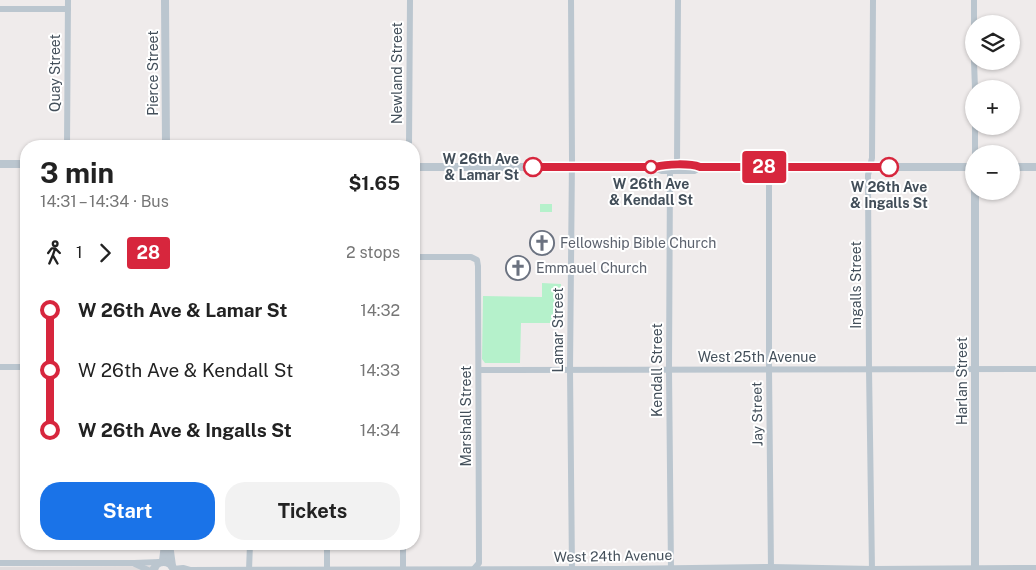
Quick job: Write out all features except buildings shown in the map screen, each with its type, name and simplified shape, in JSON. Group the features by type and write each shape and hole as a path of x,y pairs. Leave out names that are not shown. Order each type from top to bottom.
{"street":[{"name":"Quay Street","path":"68,0 68,140"},
{"name":"Pierce Street","path":"165,0 166,140"},
{"name":"Newland Street","path":"409,140 410,0"},
{"name":"Lamar Street","path":"571,0 570,370 572,570"},
{"path":"677,165 678,0"},
{"name":"Ingalls Street","path":"872,569 868,175 872,160 873,0"},
{"path":"974,0 974,15"},
{"path":"0,9 68,8"},
{"path":"0,164 20,164"},
{"path":"420,167 655,167 662,165 694,165 700,167 965,167"},
{"path":"655,167 662,170 694,170 700,167"},
{"name":"Jay Street","path":"769,167 771,569"},
{"path":"1020,167 1036,167"},
{"name":"Kendall Street","path":"670,170 669,370 671,569"},
{"name":"Harlan Street","path":"974,200 975,569"},
{"name":"Marshall Street","path":"420,257 471,257 476,260 478,266 479,564 473,570"},
{"path":"0,367 20,367"},
{"name":"West 25th Avenue","path":"479,370 1036,369"},
{"path":"162,562 164,550"},
{"path":"170,550 173,568"},
{"path":"250,550 250,570"},
{"path":"326,550 327,569"},
{"path":"403,550 403,569"},
{"path":"154,570 155,566 162,562"},
{"path":"0,563 162,562 170,563 173,568"},
{"path":"134,563 148,570"},
{"name":"West 24th Avenue","path":"173,568 190,570 572,570 1036,568"}],"shaded area":[{"path":"152,566 159,570 0,570 0,567"}],"green space":[{"path":"540,204 552,204 552,212 540,212"},
{"path":"542,283 561,284 560,323 521,323 520,363 485,363 482,359 483,296 542,297"}],"bus line":[{"name":"28","path":"533,167 655,167 662,165 694,165 700,167 889,167"}],"place":[{"name":"W 26th Ave & Lamar St","path":"533,167"},
{"name":"W 26th Ave & Kendall St","path":"651,167"},
{"name":"W 26th Ave & Ingalls St","path":"889,167"},
{"name":"Fellowship Bible Church","path":"542,243"},
{"name":"Emmauel Church","path":"518,268"}]}
